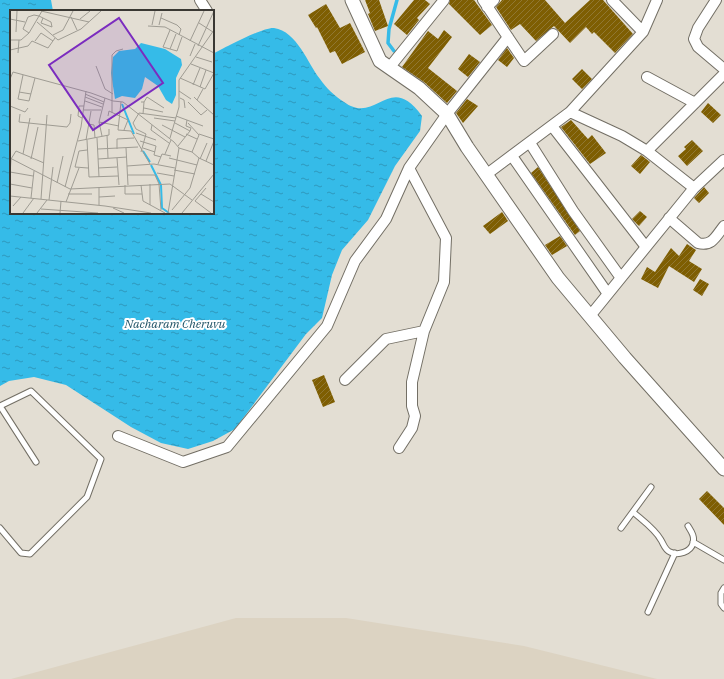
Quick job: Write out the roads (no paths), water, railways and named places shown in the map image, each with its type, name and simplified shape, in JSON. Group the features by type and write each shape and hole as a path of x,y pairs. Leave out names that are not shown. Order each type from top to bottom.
{"street":[{"path":"200,0 206,10"},
{"path":"352,0 380,61 419,88 447,114 467,147 558,278 625,358 724,469"},
{"path":"389,68 444,0"},
{"path":"612,0 643,32"},
{"path":"487,174 570,112 643,32 657,0"},
{"path":"716,0 698,28 694,39 698,47 724,69"},
{"path":"488,2 524,61 553,34"},
{"path":"118,436 183,462 227,447 326,326 355,261 386,218 409,168 447,114 508,37"},
{"path":"647,152 724,74"},
{"path":"647,77 695,103"},
{"path":"570,112 622,136 647,152 694,188"},
{"path":"552,126 646,247"},
{"path":"530,143 573,211 621,278"},
{"path":"512,156 608,294"},
{"path":"590,316 694,188 724,160"},
{"path":"398,448 412,428 416,416 412,406 412,382 424,331 444,282 446,238 409,168"},
{"path":"669,218 698,244 702,245 711,243 724,226"},
{"path":"345,380 386,339 424,331"}],"lane":[{"path":"0,528 21,553 30,554 87,497 101,459 31,390 0,406 36,462"},
{"path":"620,528 651,487"},
{"path":"633,512 657,534 665,548 675,553 684,552 690,548 693,542 693,534 688,526"},
{"path":"693,542 724,560"},
{"path":"648,612 675,553"},
{"path":"724,588 721,593 721,604 724,608"}],"water":[{"name":"Nacharam Cheruvu","path":"0,0 51,0 53,10 10,10 10,214 214,214 214,53 244,38 269,29 274,28 282,30 289,35 301,49 325,86 344,102 355,108 365,108 392,98 401,98 411,103 422,116 420,131 395,166 368,220 342,250 332,275 322,318 306,334 235,429 213,441 188,449 161,443 131,427 66,385 34,377 9,381 0,386"}],"waterway":[{"path":"394,51 388,43 389,29 397,0"}]}
